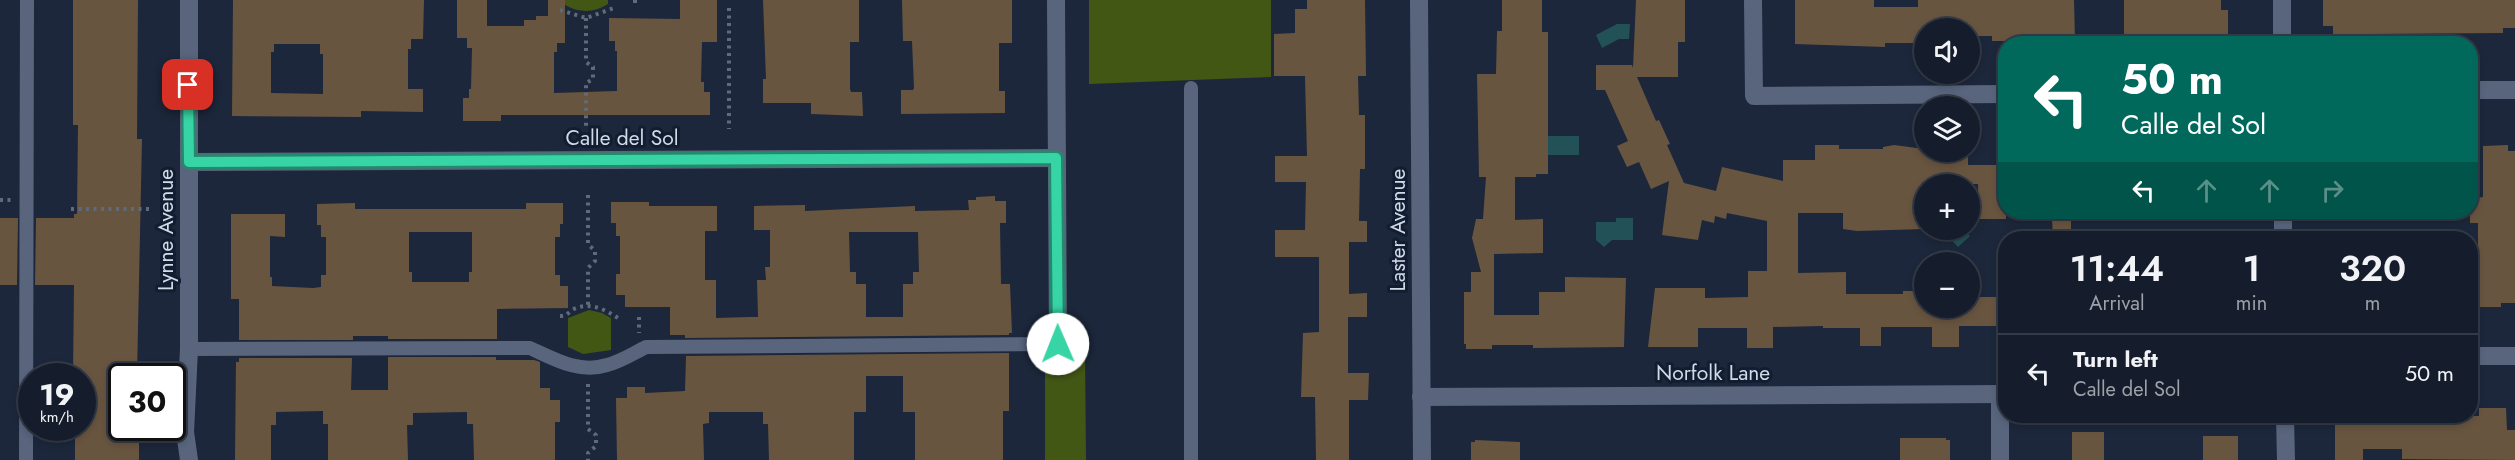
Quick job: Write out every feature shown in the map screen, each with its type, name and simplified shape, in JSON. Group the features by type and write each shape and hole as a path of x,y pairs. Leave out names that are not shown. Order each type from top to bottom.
{"street":[{"name":"Lynne Avenue","path":"189,0 189,349 185,432 189,460"},
{"path":"1056,0 1058,344"},
{"name":"Laster Avenue","path":"1419,0 1422,460"},
{"path":"1754,0 1754,96 1998,94"},
{"path":"2282,0 2282,36"},
{"path":"2478,90 2515,90"},
{"name":"Calle del Sol","path":"189,162 1056,158"},
{"path":"2478,356 2515,356"},
{"name":"Norfolk Lane","path":"1421,397 1998,394"},
{"path":"2000,460 2002,423"},
{"path":"2285,423 2286,460"}],"lane":[{"path":"26,460 27,0"},
{"path":"1191,88 1191,460"},
{"path":"189,349 530,348 567,366 587,368 607,366 646,347 1058,344"}],"path":[{"path":"635,0 635,7"},
{"path":"560,10 586,18 614,8"},
{"path":"729,8 729,129"},
{"path":"586,18 586,62 593,67 593,79 586,83 586,130"},
{"path":"588,195 588,244 595,251 595,261 588,268 588,306"},
{"path":"0,200 12,200"},
{"path":"71,209 153,209"},
{"path":"560,316 579,307 588,306 604,309 618,318"},
{"path":"639,318 639,336"},
{"path":"588,384 588,429 596,435 596,446 588,453 588,460"}],"green space":[{"path":"565,0 608,0 608,4 597,9 581,11 565,5"},
{"path":"1089,0 1271,0 1271,77 1089,84"},
{"path":"589,310 611,318 611,350 583,354 568,347 568,318"},
{"path":"1078,350 1085,350 1086,460 1045,460 1045,368 1052,367"}],"shaded area":[{"path":"1617,24 1630,24 1629,39 1619,39 1602,48 1596,35"},
{"path":"1537,136 1579,136 1579,155 1537,155"},
{"path":"1616,218 1633,218 1633,240 1612,240 1604,247 1596,240 1596,222 1616,222"},
{"path":"1951,240 1966,240 1958,247"}],"building":[{"path":"73,0 138,0 137,139 142,139 137,363 108,363 108,441 139,441 139,460 75,460 75,441 96,441 96,363 73,363 74,285 35,285 36,218 74,218 74,214 77,214 78,125 73,125"},
{"path":"233,0 424,0 423,39 411,39 411,49 408,49 408,89 423,89 423,112 361,111 361,117 232,116","holes":["274,44 320,44 320,54 323,54 323,94 271,93 271,52 274,52"]},
{"path":"457,0 487,0 487,26 524,26 524,20 536,20 536,16 548,16 548,0 565,0 565,43 557,43 557,52 554,52 554,93 617,91 617,51 615,51 615,41 609,41 609,18 680,19 680,0 717,0 717,42 702,42 701,82 704,82 704,92 710,92 710,115 501,115 501,121 463,121 463,98 469,98 469,89 471,89 472,48 467,48 467,38 457,38"},
{"path":"763,0 859,0 859,42 850,42 850,89 851,92 862,92 863,116 811,114 811,103 763,103 763,79 766,79"},
{"path":"902,0 1012,0 1012,43 999,43 999,91 1005,91 1005,113 901,114 901,90 913,90 914,88 912,41 903,41"},
{"path":"1307,0 1365,0 1366,76 1358,76 1359,115 1365,115 1365,169 1360,169 1359,221 1367,221 1367,242 1349,242 1349,294 1367,293 1367,317 1348,317 1348,373 1369,373 1368,400 1349,400 1349,460 1316,460 1315,397 1301,397 1303,333 1319,332 1319,257 1275,257 1275,230 1305,230 1306,182 1275,182 1275,156 1307,156 1305,76 1274,76 1274,34 1295,33 1295,9 1307,9"},
{"path":"1502,0 1542,0 1542,32 1548,32 1548,174 1536,174 1536,177 1515,177 1515,220 1543,219 1543,253 1494,254 1494,315 1539,315 1539,292 1565,292 1565,277 1626,278 1624,347 1533,348 1533,345 1492,345 1492,349 1466,349 1466,344 1464,344 1464,292 1471,292 1471,272 1481,272 1472,238 1476,219 1483,219 1486,177 1479,177 1477,74 1496,74 1497,31 1502,31"},
{"path":"1636,0 1685,0 1685,42 1678,42 1678,77 1637,77 1656,121 1659,120 1670,144 1667,145 1684,183 1716,191 1722,167 1783,181 1783,160 1815,160 1815,145 1839,145 1839,149 1883,149 1883,147 1894,145 1914,148 1914,162 1968,162 1968,165 1998,165 1998,219 1980,219 1980,174 1914,174 1914,229 1857,231 1843,229 1843,213 1798,213 1798,273 1846,272 1846,294 1903,294 1903,291 1914,291 1914,318 1980,318 1980,297 1998,297 1998,326 1959,326 1959,347 1932,347 1932,327 1881,327 1881,346 1860,346 1860,328 1823,328 1823,326 1773,327 1773,348 1747,348 1747,328 1698,328 1698,347 1648,347 1655,288 1705,288 1705,298 1748,297 1748,271 1767,271 1767,221 1727,213 1726,219 1715,216 1714,223 1702,220 1698,240 1662,235 1669,181 1651,189 1639,162 1627,167 1617,146 1628,141 1605,90 1596,90 1596,65 1632,65 1633,68"},
{"path":"1795,0 1874,0 1874,7 1918,7 1918,0 2074,0 2075,36 1998,36 1998,41 1992,41 1992,36 1980,36 1980,18 1914,18 1914,43 1885,43 1885,47 1795,44"},
{"path":"2124,0 2221,0 2221,10 2228,10 2228,36 2124,36"},
{"path":"2323,0 2515,0 2515,28 2503,28 2503,33 2333,36 2333,26 2323,26"},
{"path":"2508,145 2508,151 2515,151 2515,303 2501,303 2501,307 2478,307 2478,223 2470,223 2470,219 2478,219 2478,198 2483,197 2483,146"},
{"path":"995,196 995,201 1006,201 1006,223 1000,223 1001,284 1010,284 1012,333 1009,335 685,338 685,335 670,335 670,307 625,307 625,295 616,295 616,274 620,274 620,236 616,236 616,223 611,223 611,202 649,202 649,206 717,206 717,231 705,231 705,280 716,280 716,318 758,317 757,280 766,280 765,267 770,267 770,230 754,230 754,206 805,205 805,211 915,206 915,211 969,210 968,200 976,200 976,197","holes":["849,232 918,232 919,272 913,272 913,284 903,284 903,317 866,317 866,284 856,284 856,272 850,272"]},
{"path":"355,203 355,209 526,209 526,203 563,203 563,224 560,224 560,237 555,237 555,275 560,275 560,286 568,286 568,308 497,309 497,339 388,339 388,336 353,336 353,340 239,340 239,299 231,299 231,214 285,214 285,237 270,236 272,286 313,288 321,287 321,275 326,275 326,237 321,237 321,225 317,225 317,204","holes":["409,232 472,232 472,272 469,272 469,282 412,282 412,272 409,272"]},
{"path":"0,218 18,218 17,285 0,285"},
{"path":"2052,219 2071,219 2071,231 2053,231"},
{"path":"1009,353 1009,411 1003,411 1003,460 915,460 915,412 903,412 903,376 866,376 866,412 854,412 854,460 769,460 768,424 763,424 763,412 709,412 709,423 703,424 704,460 617,460 616,398 627,398 627,387 645,387 645,393 685,391 686,356"},
{"path":"388,357 496,357 496,360 540,362 540,388 550,388 550,400 560,400 560,422 555,422 555,460 474,460 473,424 467,424 467,412 413,413 413,425 407,425 408,460 328,460 328,424 323,424 323,411 276,412 276,425 271,425 271,460 235,460 236,362 239,362 239,358 352,358 351,390 388,390"},
{"path":"2479,408 2506,408 2507,430 2515,430 2515,460 2402,459 2402,449 2363,449 2363,460 2335,460 2335,423 2478,423"},
{"path":"2072,432 2104,432 2104,460 2072,460"},
{"path":"2203,436 2238,436 2238,460 2203,460"},
{"path":"1900,438 1946,438 1950,440 1950,460 1900,460"},
{"path":"1475,440 1520,442 1520,460 1471,460 1471,442"}],"route":[{"path":"188,85 189,162 1056,158 1058,344"}]}
